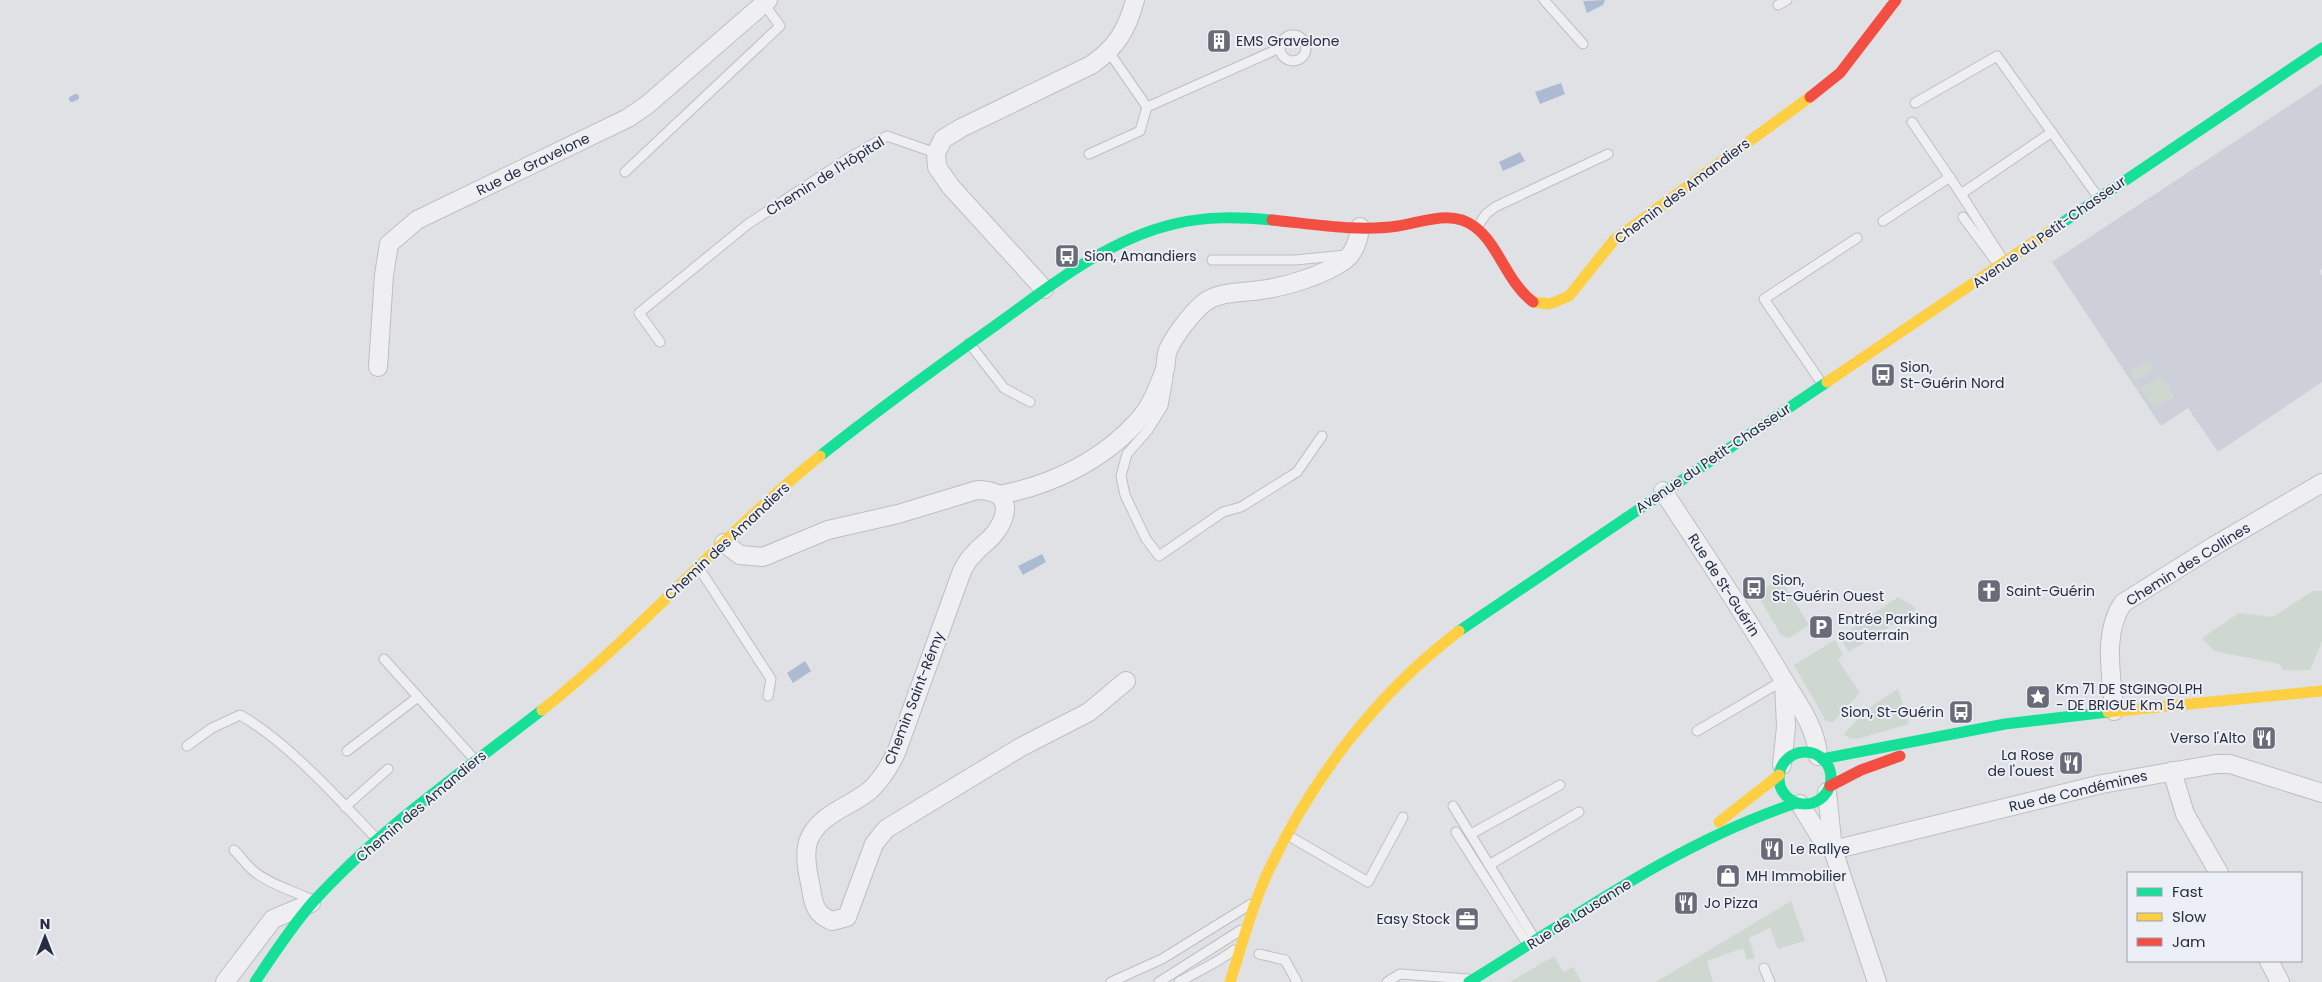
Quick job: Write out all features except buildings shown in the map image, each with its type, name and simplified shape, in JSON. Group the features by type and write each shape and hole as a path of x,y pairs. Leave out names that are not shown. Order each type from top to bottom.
{"street":[{"path":"1044,289 947,183 937,167 936,153 943,139 961,128 1091,65 1109,52 1119,38 1135,0"},
{"name":"Chemin des Amandiers","path":"255,982 289,932 314,901 359,856 428,797 585,675 699,568 754,512 829,449 883,406 1078,265 1111,246 1139,234 1201,219 1249,219 1360,227 1402,226 1451,217 1464,218 1478,227 1516,288 1525,297 1537,303 1563,301 1614,240 1820,90 1840,73 1896,0"},
{"name":"Rue de Gravelone","path":"378,367 384,275 389,244 417,220 628,118 647,105 766,2"},
{"name":"Avenue du Petit-Chasseur","path":"1230,982 1267,874 1316,786 1358,728 1387,694 1438,647 1663,491 2003,265 2099,197 2322,48"},
{"path":"724,542 740,555 763,557 828,530 898,514 977,490 990,490 999,495 1026,490 1068,474 1108,449 1143,415 1165,370 1168,350 1189,318 1206,302 1230,292 1260,290 1299,281 1343,262 1359,240 1360,227"},
{"name":"Chemin des Collines","path":"2114,711 2110,634 2114,618 2123,603 2214,546 2322,483"},
{"name":"Rue de St-Guérin","path":"1663,491 1749,621 1799,703 1819,752"},
{"name":"Chemin Saint-Rémy","path":"999,495 1005,502 1006,512 995,533 971,556 962,571 896,753 889,767 871,789 823,820 810,838 807,852 809,881 815,908 819,915 832,921 847,917 874,844 886,829 1021,747 1089,712 1126,681"},
{"name":"Rue de St-Guérin","path":"1780,770 1786,727 1784,680"},
{"path":"1833,850 1819,835 1798,803 1782,792 1780,770 1798,753 1847,753 2047,718 2322,691"},
{"path":"1798,803 1815,802 1828,789 1860,770 1958,733"},
{"path":"1819,752 1847,753"},
{"path":"1819,752 1830,772 1828,789 1833,850 1877,982"},
{"name":"Rue de Condémines","path":"1833,850 2102,784 2172,771 2230,764 2322,793"},
{"name":"Rue de Lausanne","path":"1689,847 1780,770"},
{"path":"2172,771 2185,814 2218,872"},
{"name":"Rue de Lausanne","path":"1472,981 1689,847 1763,814 1798,803"},
{"path":"225,982 272,919 314,901"},
{"path":"1240,982 1243,944"},
{"path":"2270,962 2280,982"}],"lane":[{"path":"1544,0 1583,44"},
{"path":"1778,4 1787,0"},
{"path":"625,172 780,26 766,2"},
{"path":"1090,154 1140,131 1147,107 1280,48"},
{"path":"1109,52 1147,107"},
{"path":"1915,103 1998,56 2099,197"},
{"path":"1912,122 1961,194 2003,265"},
{"path":"1961,194 2052,132"},
{"name":"Chemin de l'Hôpital","path":"660,342 639,313 748,224 847,159 887,136 936,153"},
{"path":"1478,227 1486,214 1495,207 1608,154"},
{"path":"1883,221 1950,177"},
{"path":"1963,217 2003,265"},
{"path":"1823,386 1764,299 1857,238"},
{"path":"1212,260 1294,260 1349,255"},
{"path":"969,343 1004,388 1030,402"},
{"path":"1165,370 1169,380 1163,406 1148,430 1127,454 1121,476 1125,495 1146,538 1159,556 1223,512 1241,508 1297,472 1322,436"},
{"path":"699,568 771,679 768,696"},
{"path":"384,659 475,760"},
{"path":"1697,731 1784,680"},
{"path":"347,751 418,696"},
{"path":"188,746 212,728 240,715 259,726 345,807 378,841"},
{"path":"345,807 388,769"},
{"path":"1471,834 1560,785"},
{"path":"1453,806 1490,865 1532,943"},
{"path":"1490,865 1579,812"},
{"path":"1288,836 1368,882 1404,817"},
{"path":"1456,832 1532,943"},
{"path":"234,850 255,872 273,884 293,890 314,901"},
{"path":"1111,982 1162,959 1256,902"},
{"path":"1159,982 1248,926"},
{"path":"1179,982 1206,965 1221,960 1243,944"},
{"path":"1259,954 1285,960 1297,982"},
{"path":"1764,968 1770,982"},
{"path":"1387,982 1400,974 1472,981"}],"shaded area":[{"path":"2322,84 2322,269 2319,271 2322,276 2322,382 2218,452 2188,408 2161,426 2052,262"},
{"path":"2149,361 2154,369 2135,381 2130,372"},
{"path":"2160,376 2175,397 2154,408 2141,389"},
{"path":"1780,578 1809,625 1789,638 1781,635 1757,594"},
{"path":"2313,591 2322,591 2322,641 2310,670 2283,670 2280,664 2214,651 2202,638 2239,613 2273,617"},
{"path":"1898,597 1916,608 1914,611 1849,652 1839,637"},
{"path":"1835,640 1843,655 1838,660 1860,693 1833,722 1826,721 1794,665"},
{"path":"1898,689 1909,724 1857,739 1849,738 1844,734 1868,708"},
{"path":"1791,901 1805,941 1778,949 1770,928 1749,938 1755,958 1747,960 1743,948 1707,961 1713,982 1656,982"},
{"path":"1554,956 1563,972 1573,967 1582,982 1510,982"}],"water":[{"path":"1605,0 1603,5 1587,13 1583,1"},
{"path":"1561,83 1565,94 1540,104 1535,92"},
{"path":"1520,152 1525,161 1503,171 1499,162"},
{"path":"1042,554 1046,562 1023,575 1018,566"},
{"path":"805,661 811,671 793,683 787,673"}],"waterway":[{"path":"72,99 76,97"}],"traffic: fast":[{"path":"2059,225 2322,48"},
{"path":"820,456 910,387 1043,291 1105,251 1150,231 1186,221 1223,218 1272,220"},
{"path":"1459,631 1827,382"},
{"path":"255,982 297,921 313,902 366,849 423,801 542,710"},
{"path":"1822,759 2005,724 2108,712"},
{"path":"1805,752 1819,756 1827,764 1831,778 1827,792 1819,800 1805,804 1791,800 1783,792 1779,778 1783,764 1791,756 1805,752"},
{"path":"1469,982 1588,907 1669,860 1710,838 1752,819 1796,803"}],"traffic: slow":[{"path":"1533,302 1550,304 1569,296 1614,240 1810,97"},
{"path":"1827,382 2059,225"},
{"path":"542,710 613,649 749,518 820,456"},
{"path":"1230,982 1261,887 1284,839 1325,772 1348,741 1400,682 1459,631"},
{"path":"2108,712 2322,691"},
{"path":"1719,822 1779,775"}],"traffic: jam":[{"path":"1810,97 1840,73 1896,0"},
{"path":"1272,220 1335,227 1382,228 1438,218 1457,219 1475,227 1483,235 1516,284 1533,302"},
{"path":"1830,786 1861,770 1900,756"}],"place":[{"name":"EMS Gravelone","path":"1219,41"},
{"name":"Sion, Amandiers","path":"1067,256"},
{"name":"Sion, St-Guérin Nord","path":"1883,375"},
{"name":"Sion, St-Guérin Ouest","path":"1754,588"},
{"name":"Saint-Guérin","path":"1989,591"},
{"name":"Entrée Parking souterrain","path":"1821,627"},
{"name":"Km 71 DE StGINGOLPH - DE BRIGUE Km 54","path":"2038,697"},
{"name":"Sion, St-Guérin","path":"1961,712"},
{"name":"Verso l'Alto","path":"2264,738"},
{"name":"La Rose de l'ouest","path":"2071,763"},
{"name":"Le Rallye","path":"1772,849"},
{"name":"MH Immobilier","path":"1728,876"},
{"name":"Jo Pizza","path":"1686,903"},
{"name":"Easy Stock","path":"1467,919"}]}
